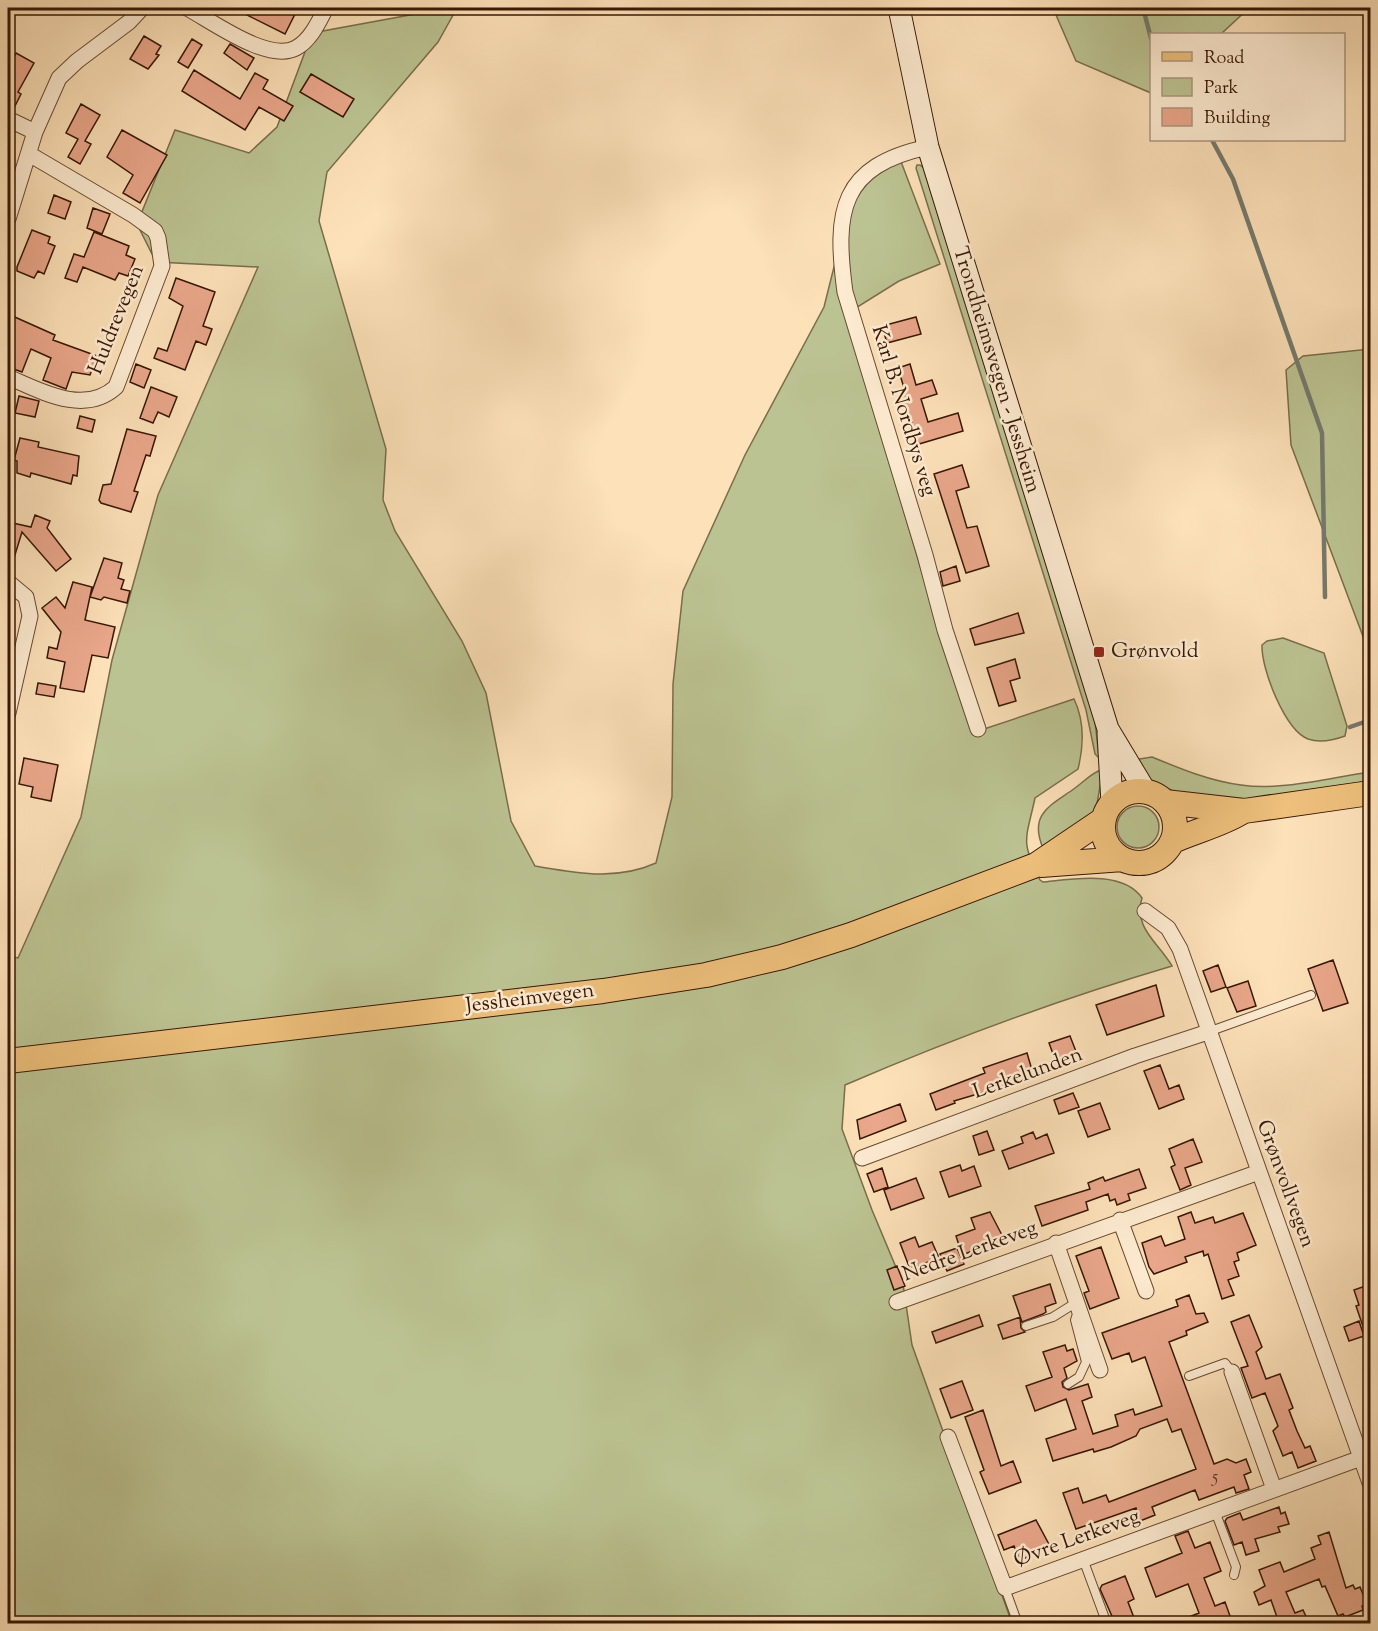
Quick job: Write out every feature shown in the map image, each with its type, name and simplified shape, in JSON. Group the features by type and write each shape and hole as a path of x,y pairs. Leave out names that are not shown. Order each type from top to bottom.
{"main road":[{"name":"Trondheimsvegen - Jessheim","path":"899,8 928,147 1108,729 1108,811"},
{"name":"Trondheimsvegen - Jessheim","path":"1108,729 1156,797"},
{"path":"1244,811 1230,820 1203,827 1173,841 1160,856 1152,861 1142,863 1123,859 1113,852 1107,842 1108,811 1128,793 1244,811 1371,793"},
{"path":"1156,797 1175,820 1173,841"},
{"name":"Jessheimvegen","path":"1036,865 1108,811"},
{"name":"Jessheimvegen","path":"8,1060 591,992 706,975 782,957 1036,865 1123,859"}],"street":[{"path":"8,219 35,132 59,78 77,61 129,22 142,8"},
{"path":"187,8 265,50 274,51 296,48 305,41 326,8"},
{"path":"8,119 35,132"},
{"name":"Karl B. Nordbys veg","path":"928,147 880,162 858,180 848,197 842,224 841,260 845,292 922,544 945,630 978,729"},
{"name":"Huldrevegen","path":"8,377 61,398 87,402 102,398 116,387 162,266 160,243 155,231 133,214 29,154"},
{"path":"8,582 26,597 30,616 8,713"},
{"name":"Grønvollvegen","path":"1144,911 1162,922 1173,935 1371,1483"},
{"name":"Lerkelunden","path":"862,1158 1135,1056 1209,1032"},
{"name":"Nedre Lerkeveg","path":"897,1302 1120,1220 1259,1172"},
{"path":"1120,1220 1146,1290"},
{"name":"Nedre Lerkeveg","path":"1056,1243 1100,1370"},
{"path":"1232,1372 1274,1489"},
{"name":"Øvre Lerkeveg","path":"948,1437 1005,1588 1361,1458"}],"lane":[{"path":"1209,1032 1311,995"},
{"path":"1026,1326 1078,1306"},
{"path":"1068,1384 1078,1377 1086,1362 1075,1320 1078,1306"},
{"path":"1189,1376 1225,1364 1232,1372"},
{"path":"1215,1510 1236,1568 1234,1575"},
{"path":"1083,1559 1107,1623"},
{"path":"1005,1588 1018,1623"}],"green space":[{"path":"457,8 438,42 327,172 319,221 386,449 383,500 395,531 462,641 486,693 511,821 535,866 581,873 611,874 641,869 656,863 672,797 673,684 683,591 745,455 824,307 843,231 865,175 900,159 940,264 899,281 846,314 972,733 1074,699 1080,716 1082,734 1078,769 1035,798 1027,832 1027,848 1040,880 1043,882 1097,878 1123,883 1134,889 1142,898 1140,909 1144,926 1172,966 1007,1021 845,1085 842,1129 903,1284 912,1345 1012,1623 8,1623 8,956 18,958 81,817 112,660 158,495 258,267 156,262 137,224 175,130 249,153 277,127 312,33"},
{"path":"1053,8 1249,8 1222,33 1150,33 1150,93 1076,61"},
{"path":"920,165 924,168 1095,721 1099,758 1095,754 1086,710 916,168"},
{"path":"1370,349 1370,655 1291,445 1286,370 1303,356"},
{"path":"1283,638 1324,653 1347,726 1345,736 1317,741 1308,739 1299,733 1283,712 1270,683 1262,645 1267,641"},
{"path":"1152,757 1207,778 1241,785 1289,785 1370,772 1370,781 1244,800 1181,795 1149,779 1133,760"},
{"path":"1103,769 1096,810 1043,848 1038,826 1045,811"},
{"path":"1138,806 1146,807 1153,812 1158,819 1158,835 1153,842 1146,847 1138,848 1130,847 1123,842 1118,835 1117,827 1118,819 1123,812 1130,807"}],"building":[{"path":"233,8 287,8 296,12 285,34"},
{"path":"144,36 161,46 156,54 159,55 148,69 130,59"},
{"path":"192,39 202,45 188,68 178,62"},
{"path":"230,44 254,58 247,70 224,53"},
{"path":"16,53 34,63 18,92 21,94 13,110 8,109 8,70"},
{"path":"194,70 240,99 255,73 268,80 263,89 293,106 284,121 259,107 245,130 182,91"},
{"path":"311,74 354,99 343,117 300,92"},
{"path":"81,104 100,115 85,141 91,144 80,164 68,157 78,139 66,133"},
{"path":"122,130 167,155 140,203 123,193 133,175 107,157"},
{"path":"54,195 71,202 65,219 48,213"},
{"path":"93,208 110,214 102,234 87,228"},
{"path":"32,230 50,237 48,243 55,246 44,274 38,271 34,278 17,271"},
{"path":"94,232 129,246 126,255 135,259 128,276 119,273 115,280 83,267 77,282 65,278 74,254 84,257"},
{"path":"176,278 215,292 203,326 212,329 206,345 196,341 185,370 154,358 158,348 167,351 183,306 169,298"},
{"path":"8,314 55,335 53,340 97,356 90,375 72,372 66,389 43,380 51,358 31,349 22,372 8,367"},
{"path":"916,317 921,334 887,343 882,326"},
{"path":"136,364 151,370 144,388 130,382"},
{"path":"910,364 916,385 932,380 937,394 921,399 928,422 958,413 963,431 919,444 901,392 904,388 898,368"},
{"path":"151,387 177,397 169,417 158,412 153,423 140,418"},
{"path":"19,396 39,401 35,417 15,413"},
{"path":"80,416 95,420 92,432 77,428"},
{"path":"127,429 156,436 150,456 146,455 134,491 138,492 131,512 101,503 99,500 103,485 111,484"},
{"path":"20,438 39,442 38,447 79,456 77,476 73,475 71,484 31,473 30,477 17,473 17,461 14,460"},
{"path":"962,465 969,487 956,491 967,528 977,526 989,566 966,573 934,474"},
{"path":"35,515 50,521 47,528 71,559 56,571 22,532 10,571 8,571 8,522 31,527"},
{"path":"104,558 122,563 118,578 124,580 121,589 130,591 127,603 104,597 101,600 90,597"},
{"path":"956,566 960,581 943,586 940,572"},
{"path":"73,582 92,587 85,620 115,627 108,658 92,655 84,692 60,688 65,662 47,658 49,647 57,649 61,632 42,608 56,597 65,608"},
{"path":"1018,613 1024,633 975,645 970,629"},
{"path":"1015,659 1020,678 1010,681 1016,701 999,706 987,668"},
{"path":"38,683 56,686 54,697 36,694"},
{"path":"24,758 58,765 51,801 31,797 33,787 19,784"},
{"path":"1333,960 1348,1003 1323,1011 1308,969"},
{"path":"1218,965 1226,987 1211,992 1203,971"},
{"path":"1248,981 1256,1006 1237,1012 1227,988"},
{"path":"1156,985 1164,1016 1107,1035 1096,1005"},
{"path":"1070,1036 1077,1054 1056,1062 1049,1043"},
{"path":"1027,1053 1032,1070 1006,1078 1008,1085 954,1101 955,1103 936,1110 930,1094 985,1073 983,1068"},
{"path":"1160,1065 1169,1089 1179,1085 1184,1099 1159,1109 1144,1071"},
{"path":"1073,1093 1079,1107 1059,1114 1054,1100"},
{"path":"1100,1103 1110,1129 1088,1137 1078,1111"},
{"path":"900,1104 906,1121 860,1139 857,1120"},
{"path":"987,1131 994,1150 979,1155 973,1136"},
{"path":"1033,1132 1036,1139 1047,1134 1054,1153 1009,1169 1002,1151 1023,1143 1021,1137"},
{"path":"1193,1139 1202,1162 1185,1168 1191,1185 1180,1190 1171,1167 1175,1165 1169,1149"},
{"path":"960,1165 962,1171 974,1166 981,1186 949,1197 940,1172"},
{"path":"882,1168 888,1187 874,1192 867,1174"},
{"path":"1139,1169 1146,1188 1128,1194 1130,1200 1117,1205 1115,1199 1110,1201 1108,1194 1086,1202 1088,1210 1042,1226 1035,1206 1090,1189 1088,1183 1103,1177 1105,1181"},
{"path":"916,1178 924,1198 891,1210 884,1190"},
{"path":"990,1212 1004,1239 962,1255 956,1236 975,1229 971,1218"},
{"path":"1191,1212 1195,1223 1213,1217 1215,1223 1243,1213 1256,1245 1237,1253 1239,1260 1234,1262 1239,1276 1228,1280 1234,1295 1222,1299 1208,1254 1204,1256 1203,1251 1185,1257 1187,1262 1154,1274 1149,1267 1142,1243 1161,1236 1165,1246 1185,1239 1178,1217"},
{"path":"915,1237 919,1247 932,1242 939,1258 910,1269 900,1243"},
{"path":"1101,1247 1119,1298 1090,1309 1084,1293 1089,1291 1076,1256"},
{"path":"957,1248 964,1264 947,1271 940,1254"},
{"path":"897,1266 905,1286 894,1290 887,1270"},
{"path":"1050,1284 1056,1303 1045,1307 1046,1312 1043,1314 1022,1322 1013,1296"},
{"path":"1371,1284 1371,1343 1369,1344 1356,1306 1359,1305 1354,1290"},
{"path":"1189,1295 1196,1314 1204,1313 1208,1322 1186,1331 1187,1335 1169,1342 1214,1464 1227,1459 1236,1463 1246,1459 1251,1472 1244,1475 1249,1489 1236,1493 1234,1487 1199,1500 1195,1490 1152,1507 1155,1515 1140,1521 1136,1508 1076,1529 1063,1493 1078,1488 1083,1503 1106,1495 1109,1502 1196,1469 1181,1429 1172,1432 1167,1419 1140,1429 1136,1436 1111,1447 1094,1452 1093,1449 1053,1461 1046,1439 1076,1429 1066,1399 1035,1411 1026,1386 1052,1377 1043,1352 1065,1345 1067,1351 1073,1349 1077,1361 1064,1368 1067,1378 1062,1382 1063,1387 1069,1390 1088,1384 1092,1397 1082,1401 1093,1434 1118,1426 1115,1415 1133,1409 1135,1415 1162,1406 1145,1357 1132,1362 1129,1353 1112,1359 1102,1333 1178,1306 1176,1300"},
{"path":"979,1315 983,1326 936,1343 932,1332"},
{"path":"1249,1315 1262,1347 1256,1352 1266,1379 1280,1374 1293,1408 1289,1410 1297,1431 1305,1448 1310,1446 1316,1461 1298,1468 1292,1452 1283,1456 1273,1431 1278,1426 1265,1393 1252,1398 1241,1368 1248,1366 1231,1322"},
{"path":"1020,1317 1021,1328 1025,1332 1003,1339 998,1325"},
{"path":"1359,1321 1364,1336 1349,1341 1344,1327"},
{"path":"962,1381 973,1410 951,1418 940,1389"},
{"path":"983,1410 1001,1466 1013,1461 1021,1482 989,1494 980,1472 984,1470 965,1417"},
{"path":"1279,1507 1281,1514 1285,1512 1289,1524 1278,1527 1280,1532 1255,1539 1259,1551 1246,1555 1242,1542 1234,1545 1225,1521 1227,1518 1240,1513 1243,1520"},
{"path":"1036,1520 1051,1548 1020,1560 1014,1546 1004,1550 998,1535"},
{"path":"1188,1531 1195,1548 1210,1542 1221,1571 1204,1578 1215,1606 1225,1602 1230,1616 1212,1623 1174,1623 1199,1613 1188,1584 1156,1597 1145,1568 1182,1553 1175,1536"},
{"path":"1329,1532 1346,1588 1353,1585 1355,1589 1360,1587 1367,1604 1362,1606 1363,1610 1345,1617 1343,1614 1338,1616 1325,1586 1322,1587 1319,1579 1286,1592 1295,1613 1303,1610 1309,1623 1270,1623 1278,1620 1271,1600 1259,1605 1254,1592 1265,1586 1259,1570 1280,1562 1284,1572 1315,1559 1311,1548 1321,1544 1318,1536"},
{"path":"1125,1576 1134,1599 1128,1602 1136,1623 1115,1623 1100,1589 1102,1585"}],"waterway":[{"path":"1143,8 1150,34"},
{"path":"1213,141 1233,179 1322,433 1325,597"},
{"path":"1350,727 1370,720"}],"place":[{"name":"Grønvold","path":"1099,652"}]}
